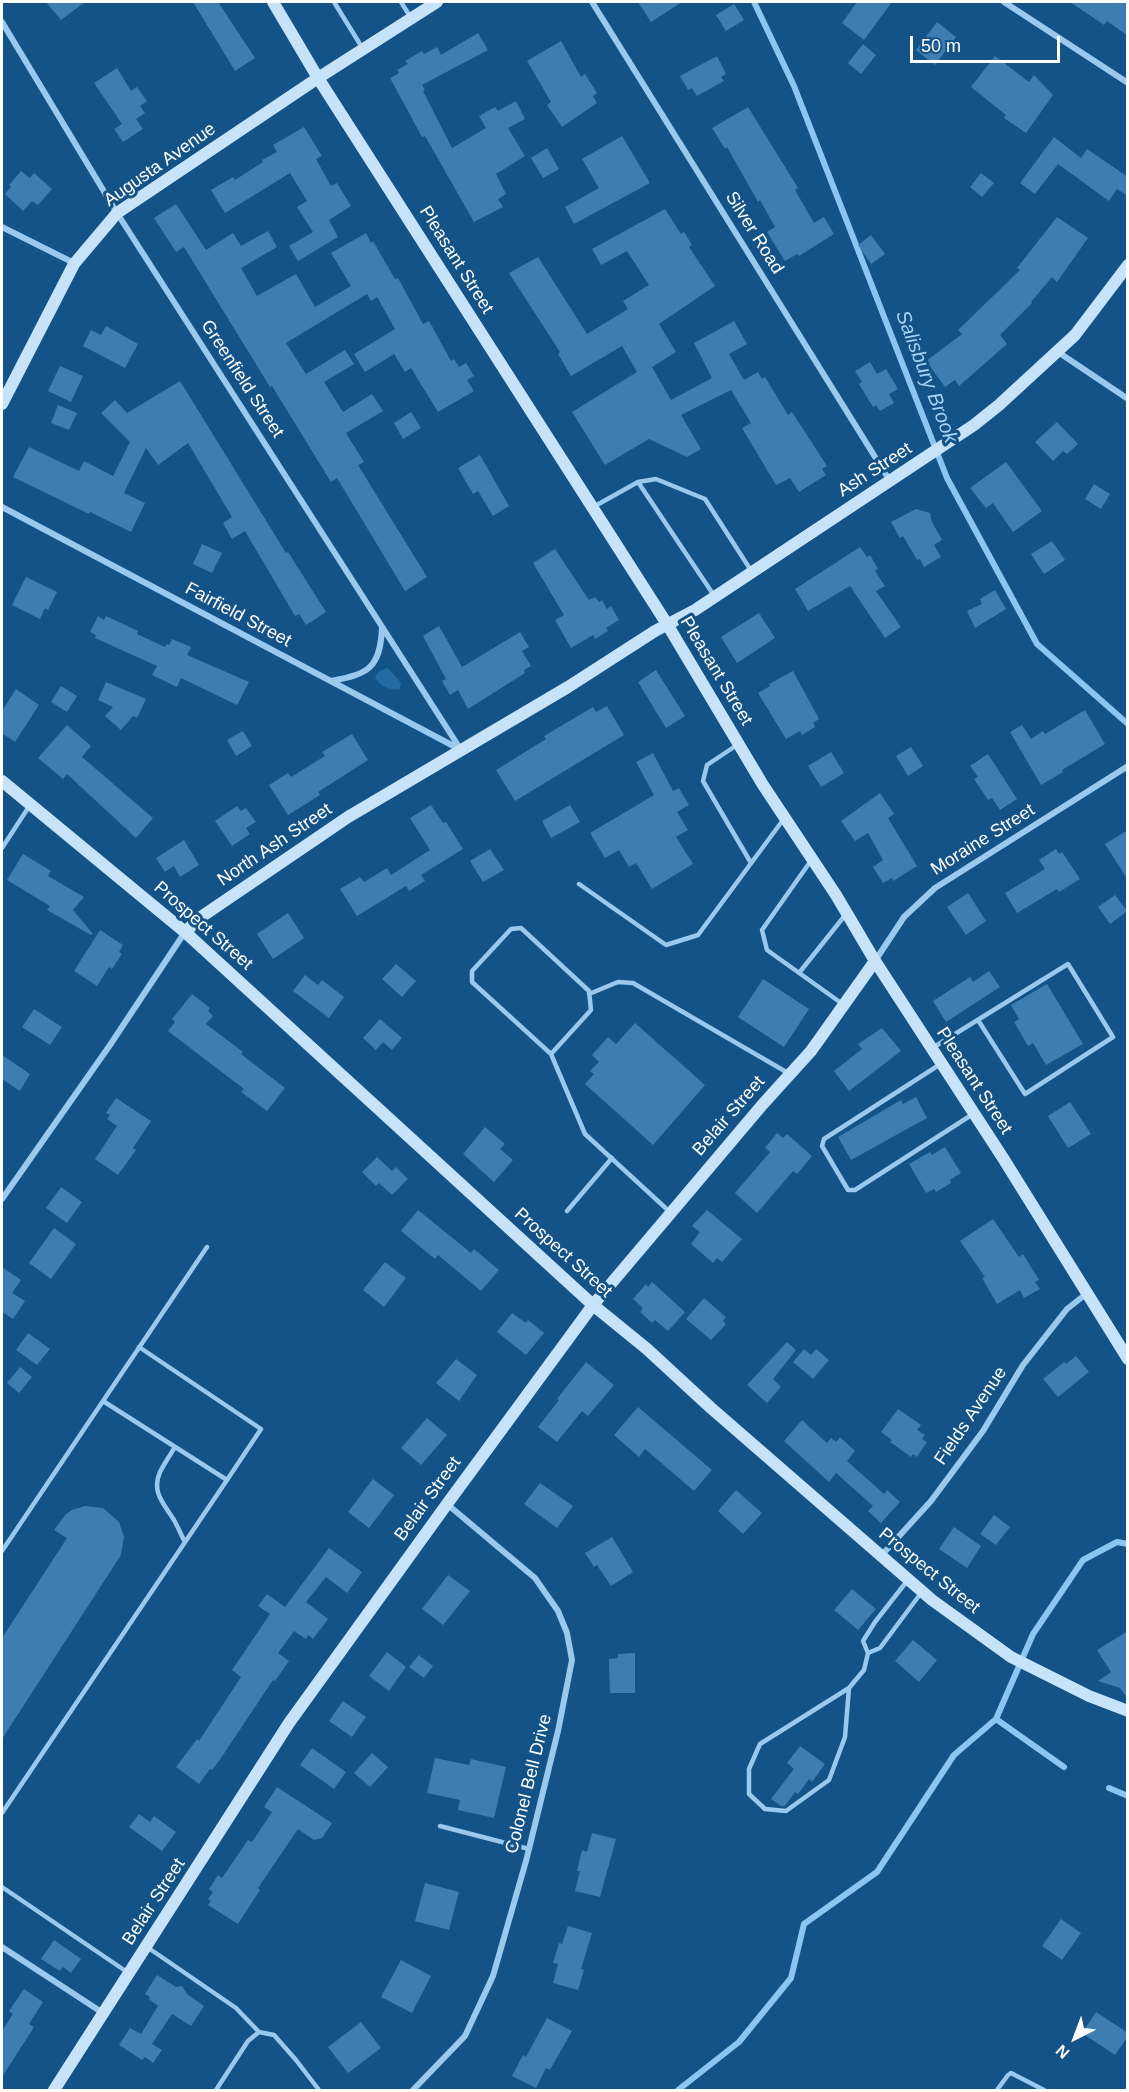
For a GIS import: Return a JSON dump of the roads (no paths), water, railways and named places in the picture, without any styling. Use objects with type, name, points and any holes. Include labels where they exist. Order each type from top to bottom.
[{"type":"street","name":"Pleasant Street","points":[[273,2],[318,78],[667,624],[785,818],[940,1064],[1003,1158],[1128,1359]]},
{"type":"street","name":"Augusta Avenue","points":[[2,404],[74,264],[117,213],[318,78],[437,2]]},
{"type":"street","name":"Silver Road","points":[[592,2],[891,481]]},
{"type":"street","points":[[1004,2],[1128,83]]},
{"type":"street","name":"Greenfield Street","points":[[2,22],[117,213],[461,750]]},
{"type":"street","points":[[2,227],[74,264]]},
{"type":"street","name":"Ash Street","points":[[667,624],[695,610],[891,481],[999,405],[1058,352],[1091,316],[1128,265]]},
{"type":"street","points":[[1058,352],[1128,399]]},
{"type":"street","name":"Fairfield Street","points":[[2,507],[461,750]]},
{"type":"street","name":"North Ash Street","points":[[2,1199],[110,1045],[185,932],[201,917],[348,817],[568,687],[667,624]]},
{"type":"street","points":[[331,681],[363,673],[373,664],[381,650],[382,627]]},
{"type":"street","name":"Moraine Street","points":[[875,961],[904,917],[935,888],[1128,766]]},
{"type":"street","name":"Prospect Street","points":[[2,781],[185,932],[593,1305],[647,1348],[711,1408],[923,1591],[1011,1657],[1089,1696],[1128,1711]]},
{"type":"street","name":"Belair Street","points":[[54,2091],[289,1723],[447,1504],[593,1305],[811,1051],[875,961]]},
{"type":"street","name":"Fields Avenue","points":[[881,1556],[944,1484],[983,1431],[1023,1365],[1067,1309],[1086,1294]]},
{"type":"street","name":"Colonel Bell Drive","points":[[413,2091],[465,2036],[494,1976],[529,1849],[558,1731],[572,1660],[567,1633],[558,1611],[535,1578],[447,1504]]},
{"type":"street","points":[[2,1947],[104,2014]]},
{"type":"lane","points":[[334,2],[363,49]]},
{"type":"lane","points":[[401,2],[411,18]]},
{"type":"lane","points":[[592,508],[638,482],[656,479],[705,499],[752,572]]},
{"type":"lane","points":[[638,482],[715,597]]},
{"type":"lane","points":[[739,744],[707,765],[703,781],[751,863]]},
{"type":"lane","points":[[2,848],[30,805]]},
{"type":"lane","points":[[579,884],[666,945],[698,935],[785,818]]},
{"type":"lane","points":[[812,860],[762,930],[767,950],[844,1005]]},
{"type":"lane","points":[[799,973],[846,914]]},
{"type":"lane","points":[[551,1054],[591,1010],[590,994],[521,928],[511,929],[472,971],[472,982],[551,1054],[585,1134],[671,1213]]},
{"type":"lane","points":[[931,1049],[1068,964],[1113,1037],[1024,1094],[978,1020]]},
{"type":"lane","points":[[590,994],[618,982],[633,983],[790,1074]]},
{"type":"lane","points":[[940,1064],[824,1139],[822,1146],[848,1190],[855,1190],[973,1114]]},
{"type":"lane","points":[[567,1211],[612,1158]]},
{"type":"lane","points":[[2,1551],[207,1247]]},
{"type":"lane","points":[[2,1814],[261,1429],[139,1347]]},
{"type":"lane","points":[[103,1401],[227,1480]]},
{"type":"lane","points":[[176,1448],[160,1472],[156,1483],[164,1507],[174,1520],[184,1542]]},
{"type":"lane","points":[[849,1688],[845,1737],[829,1780],[786,1811],[765,1809],[749,1794],[748,1769],[760,1744],[849,1688],[864,1670],[868,1653],[863,1641],[909,1579]]},
{"type":"lane","points":[[868,1653],[880,1648],[923,1591]]},
{"type":"lane","points":[[440,1826],[529,1849]]},
{"type":"lane","points":[[2,1887],[129,1974]]},
{"type":"lane","points":[[147,1947],[236,2008],[259,2032],[274,2035],[319,2091]]},
{"type":"lane","points":[[216,2091],[248,2041],[259,2032]]},
{"type":"lane","points":[[997,2091],[1011,2073],[1044,2091]]},
{"type":"waterway","name":"Salisbury Brook","points":[[754,2],[794,86],[947,478],[1037,644],[1128,724]]},
{"type":"waterway","name":"Salisbury Brook","points":[[1064,1767],[996,1719],[1033,1634],[1083,1560],[1117,1542],[1128,1544]]},
{"type":"waterway","points":[[678,2090],[739,2042],[791,1978],[804,1924],[877,1872],[954,1755],[996,1719]]},
{"type":"waterway","name":"Salisbury Brook","points":[[1109,1788],[1128,1796]]}]
